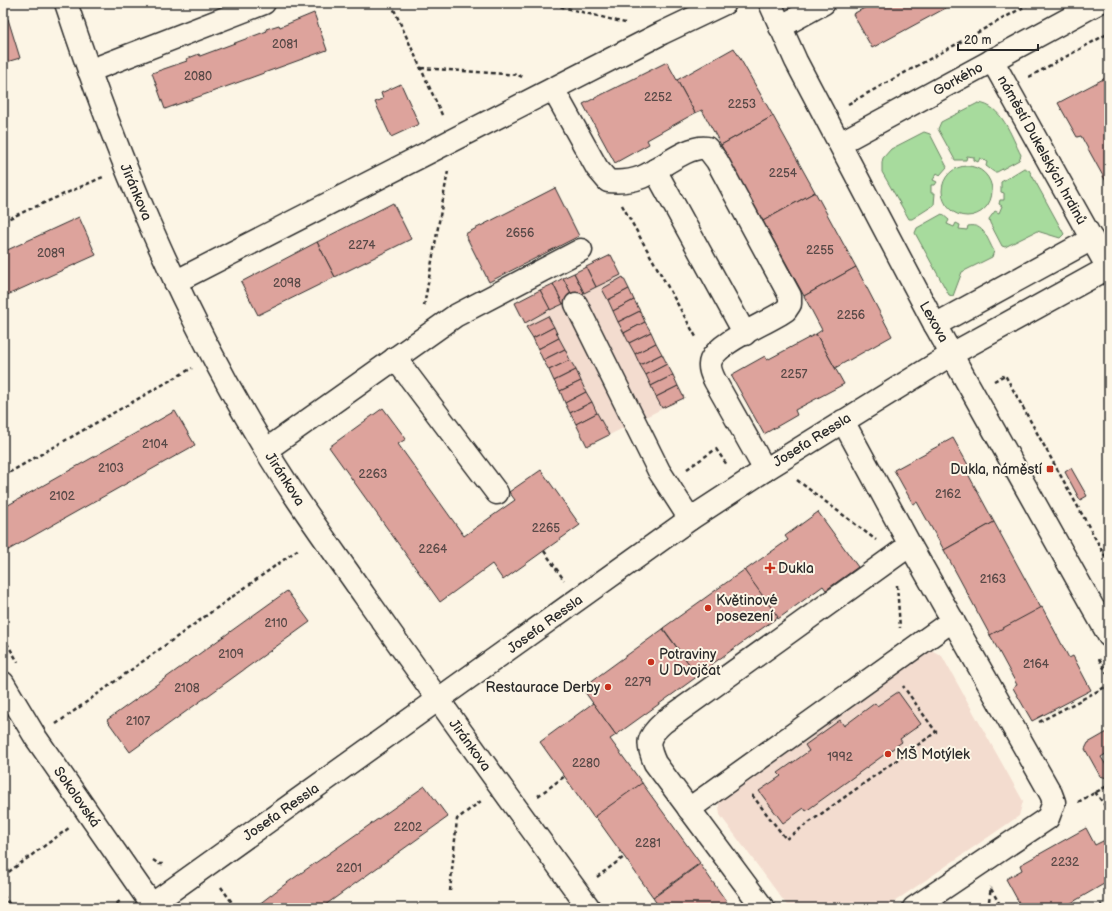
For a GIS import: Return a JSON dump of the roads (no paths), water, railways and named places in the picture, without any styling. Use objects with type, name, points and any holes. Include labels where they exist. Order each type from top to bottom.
[{"type":"street","name":"Jiránkova","points":[[66,3],[89,71],[125,168],[175,282],[213,356],[266,450],[291,490],[438,701],[583,900]]},
{"type":"street","points":[[89,71],[264,3]]},
{"type":"street","points":[[175,282],[662,33],[725,3]]},
{"type":"street","name":"Lexova","points":[[770,3],[780,27],[935,325],[1109,636]]},
{"type":"street","points":[[780,27],[824,3]]},
{"type":"street","name":"Gorkého","points":[[840,143],[1098,3]]},
{"type":"street","points":[[1102,3],[1109,15]]},
{"type":"street","name":"náměstí Dukelských hrdinů","points":[[952,354],[1108,269],[992,60]]},
{"type":"street","points":[[551,90],[597,168],[608,181],[633,180],[692,150],[701,147],[707,148],[717,161],[790,296],[790,304],[786,310],[722,346],[710,361],[711,370],[715,381],[765,470]]},
{"type":"street","points":[[655,170],[745,334]]},
{"type":"street","name":"náměstí Dukelských hrdinů","points":[[935,325],[1092,239]]},
{"type":"street","points":[[266,450],[455,316],[581,250]]},
{"type":"street","points":[[576,304],[667,482],[690,519]]},
{"type":"street","name":"Josefa Ressla","points":[[151,907],[690,519],[765,470],[952,354]]},
{"type":"street","points":[[396,358],[497,493]]},
{"type":"street","points":[[843,421],[903,550],[953,620],[1052,794],[1054,802],[1048,818],[984,859],[914,908]]},
{"type":"street","points":[[763,908],[656,762],[650,751],[649,740],[654,731],[903,550]]},
{"type":"street","points":[[689,809],[953,620]]},
{"type":"street","name":"Sokolovská","points":[[3,683],[36,738],[151,907]]},
{"type":"place","name":"Dukla, náměstí","points":[[1050,469]]},
{"type":"place","name":"Dukla","points":[[770,568]]},
{"type":"place","name":"Květinové posezení","points":[[708,608]]},
{"type":"place","name":"Potraviny U Dvojčat","points":[[651,662]]},
{"type":"place","name":"Restaurace Derby","points":[[608,687]]},
{"type":"place","name":"MŠ Motýlek","points":[[888,754]]}]
